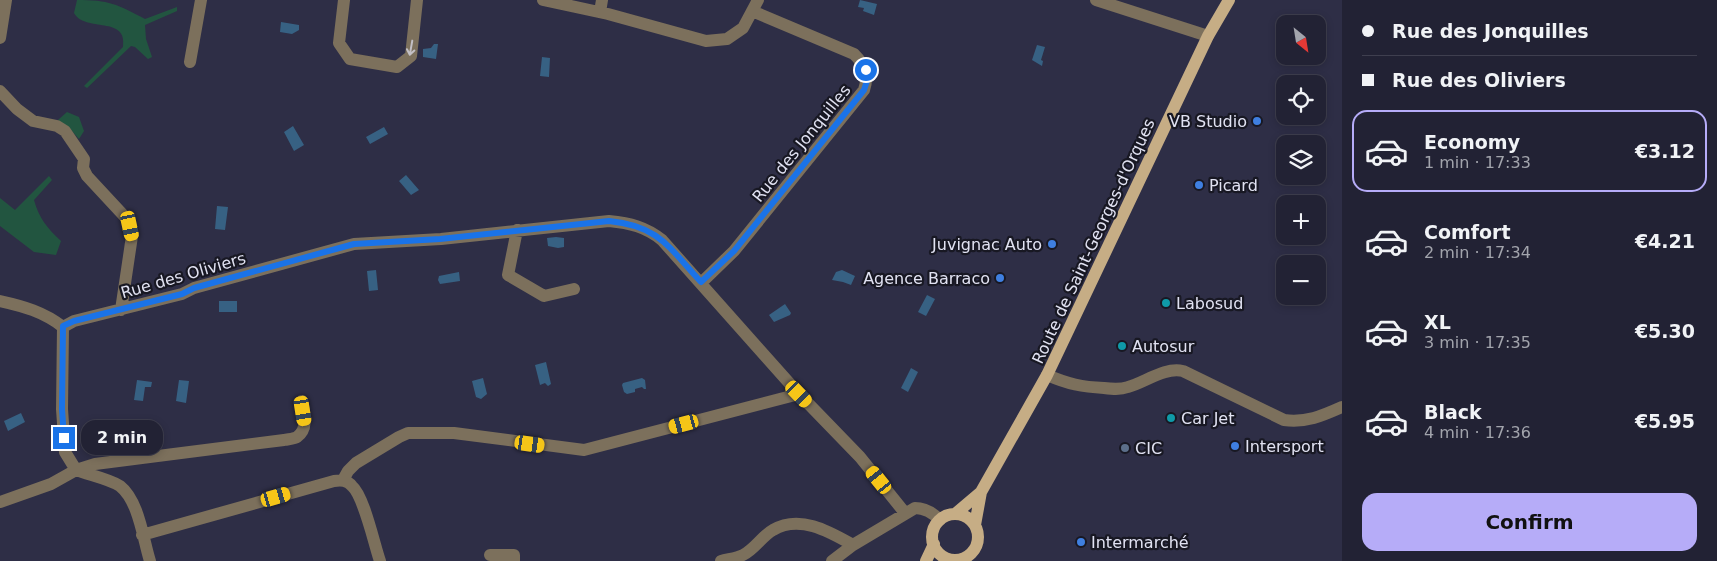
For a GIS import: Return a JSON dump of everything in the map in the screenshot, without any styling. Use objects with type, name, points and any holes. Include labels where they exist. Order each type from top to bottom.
[{"type":"main road","name":"Route de Saint-Georges-d'Orques","points":[[975,526],[981,492],[1047,375],[1208,36],[1229,0]]},
{"type":"main road","name":"Route de Saint-Georges-d'Orques","points":[[955,514],[981,492]]},
{"type":"main road","points":[[955,514],[967,517],[975,526],[978,540],[975,548],[968,556],[960,560],[943,556],[937,551],[934,544],[933,533],[940,520],[955,514]]},
{"type":"main road","points":[[926,561],[934,544]]},
{"type":"street","points":[[0,38],[6,0]]},
{"type":"street","points":[[190,62],[200,0]]},
{"type":"street","points":[[344,0],[339,43],[350,59],[398,67],[411,56],[417,0]]},
{"type":"street","points":[[543,0],[601,6],[706,41],[727,39],[743,28],[755,6]]},
{"type":"street","points":[[1096,0],[1208,36]]},
{"type":"street","name":"Rue des Jonquilles","points":[[701,282],[734,251],[769,209],[864,90],[867,81],[866,70],[854,54],[755,6]]},
{"type":"street","points":[[0,91],[17,109],[33,121],[57,126],[65,131],[84,159],[83,168],[87,176],[126,218],[132,236],[121,310]]},
{"type":"street","name":"Rue des Oliviers","points":[[63,326],[74,321],[182,294],[194,288],[354,244],[440,239],[609,221],[625,222],[652,232],[662,240],[799,394],[860,457],[905,513]]},
{"type":"street","points":[[518,230],[508,275],[544,296],[574,289]]},
{"type":"street","points":[[0,301],[26,307],[52,318],[63,326],[62,409],[65,452],[76,470],[119,486],[130,497],[136,510],[150,561]]},
{"type":"street","points":[[1047,375],[1079,387],[1118,389],[1126,388],[1160,374],[1176,370],[1183,371],[1284,420],[1312,420],[1342,407]]},
{"type":"street","points":[[343,480],[356,463],[408,433],[454,433],[584,450],[799,394]]},
{"type":"street","points":[[0,502],[50,484],[76,470],[96,464],[297,437],[305,421],[302,401]]},
{"type":"street","points":[[142,535],[343,480],[351,484],[360,497],[380,561]]},
{"type":"street","points":[[832,561],[853,545],[915,508],[922,508],[933,513],[940,520]]},
{"type":"street","points":[[721,561],[743,555],[773,530],[789,525],[804,524],[826,530],[853,545]]},
{"type":"street","points":[[490,555],[514,555],[514,561]]},
{"type":"green space","points":[[77,0],[112,4],[145,19],[177,7],[177,11],[145,25],[146,39],[152,57],[148,59],[135,47],[131,46],[87,88],[84,86],[123,47],[123,37],[113,27],[79,19],[74,13]]},
{"type":"green space","points":[[67,112],[79,117],[84,131],[79,139],[58,120]]},
{"type":"green space","points":[[49,176],[52,180],[34,200],[44,222],[61,241],[56,255],[34,252],[0,226],[0,198],[15,210]]},
{"type":"water","points":[[860,0],[877,4],[874,15],[863,11],[864,8],[858,7]]},
{"type":"water","points":[[281,22],[299,25],[299,30],[292,34],[280,32]]},
{"type":"water","points":[[434,44],[438,44],[436,59],[423,57],[423,49],[431,48]]},
{"type":"water","points":[[1037,45],[1045,47],[1041,60],[1043,61],[1042,66],[1032,60]]},
{"type":"water","points":[[542,57],[550,58],[549,77],[540,76]]},
{"type":"water","points":[[293,126],[304,145],[294,151],[284,132]]},
{"type":"water","points":[[384,127],[388,134],[370,144],[366,137]]},
{"type":"water","points":[[406,175],[419,190],[411,195],[399,181]]},
{"type":"water","points":[[217,206],[228,207],[225,230],[215,229]]},
{"type":"water","points":[[547,238],[564,238],[564,247],[548,246]]},
{"type":"water","points":[[376,270],[378,290],[369,291],[367,271]]},
{"type":"water","points":[[842,270],[855,276],[851,285],[832,280],[836,272]]},
{"type":"water","points":[[459,272],[460,281],[440,284],[438,280],[439,276]]},
{"type":"water","points":[[927,295],[935,299],[926,316],[918,312]]},
{"type":"water","points":[[219,301],[237,301],[237,312],[219,312]]},
{"type":"water","points":[[785,304],[791,313],[790,315],[774,322],[769,315]]},
{"type":"water","points":[[546,362],[551,384],[548,386],[545,383],[540,385],[535,365]]},
{"type":"water","points":[[911,368],[918,372],[908,392],[901,388]]},
{"type":"water","points":[[483,378],[487,394],[481,399],[476,397],[472,381]]},
{"type":"water","points":[[642,378],[645,380],[646,389],[642,387],[635,389],[635,392],[627,394],[624,392],[623,383]]},
{"type":"water","points":[[137,380],[152,382],[151,387],[145,387],[143,401],[134,400]]},
{"type":"water","points":[[179,380],[189,381],[186,403],[176,401]]},
{"type":"water","points":[[21,413],[25,422],[8,431],[4,421]]},
{"type":"place","name":"VB Studio","points":[[1257,121]]},
{"type":"place","name":"Picard","points":[[1199,185]]},
{"type":"place","name":"Juvignac Auto","points":[[1052,244]]},
{"type":"place","name":"Agence Barraco","points":[[1000,278]]},
{"type":"place","name":"Labosud","points":[[1166,303]]},
{"type":"place","name":"Autosur","points":[[1122,346]]},
{"type":"place","name":"Car Jet","points":[[1171,418]]},
{"type":"place","name":"Intersport","points":[[1235,446]]},
{"type":"place","name":"CIC","points":[[1125,448]]},
{"type":"place","name":"Intermarché","points":[[1081,542]]},
{"type":"route","points":[[64,438],[62,409],[63,326],[74,321],[182,294],[194,288],[354,244],[440,239],[609,221],[625,222],[652,232],[662,240],[701,282],[734,251],[864,90],[867,81],[866,70]]}]
